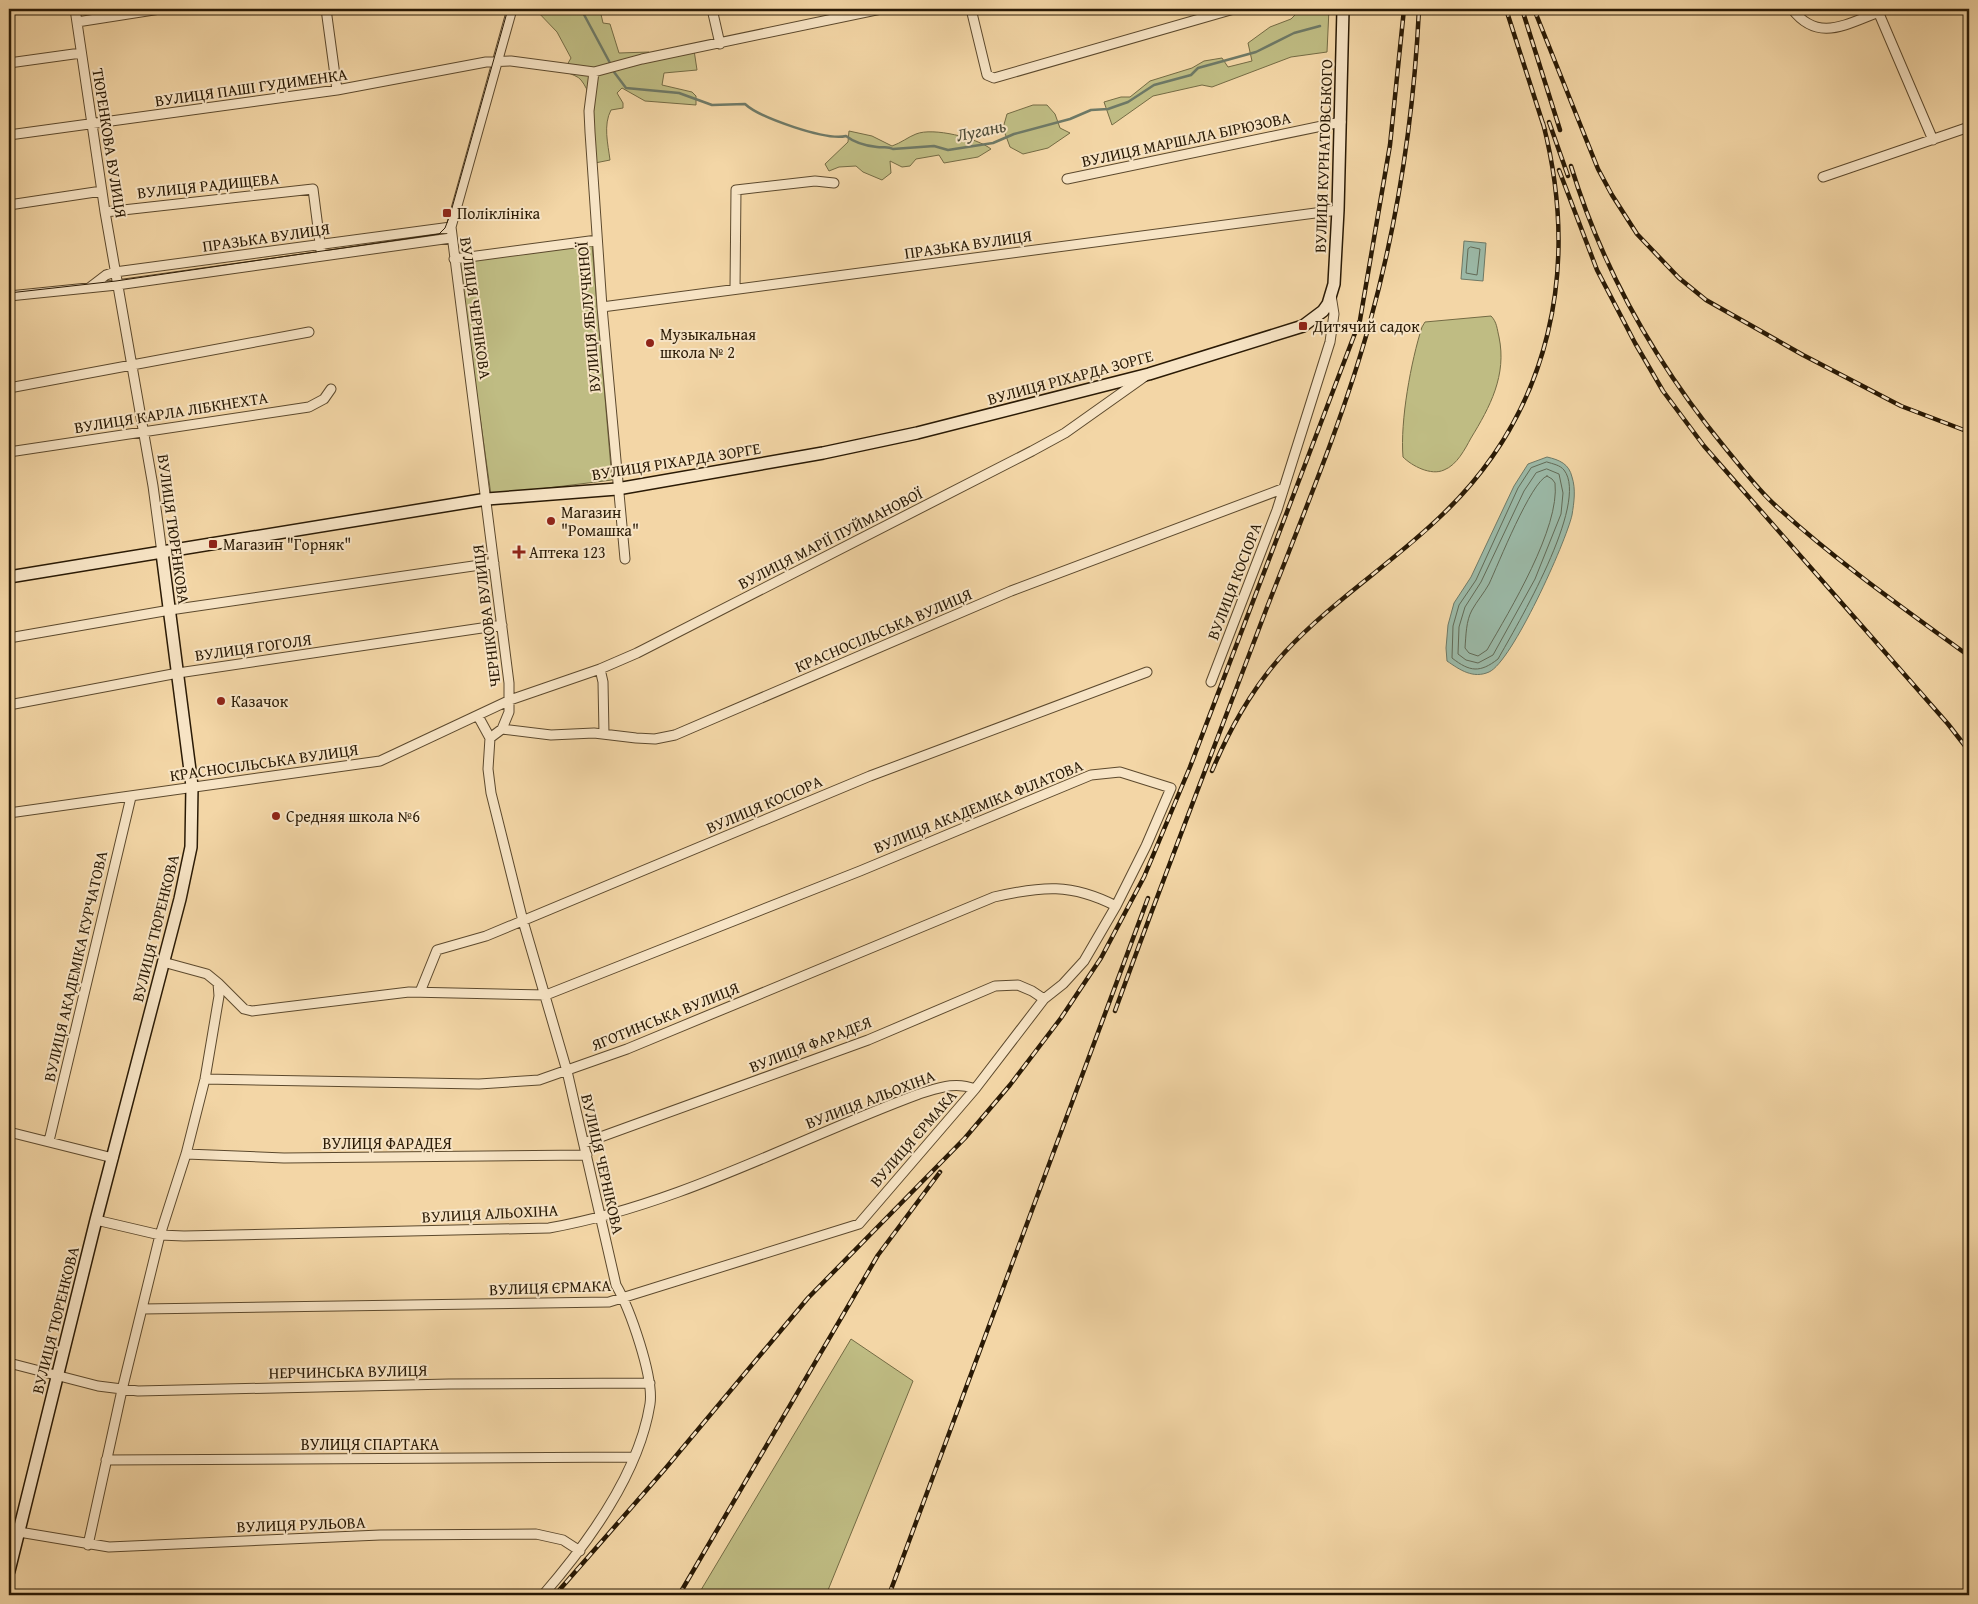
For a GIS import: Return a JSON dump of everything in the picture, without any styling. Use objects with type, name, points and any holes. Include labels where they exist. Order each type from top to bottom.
[{"type":"street","name":"ТЮРЕНКОВА ВУЛИЦЯ","points":[[75,9],[116,279]]},
{"type":"street","points":[[77,22],[160,9]]},
{"type":"street","points":[[326,9],[337,90]]},
{"type":"street","name":"ВУЛИЦЯ ЧЕРНІКОВА","points":[[486,499],[451,227],[512,9]]},
{"type":"street","points":[[712,9],[720,44]]},
{"type":"street","points":[[594,72],[642,59],[881,9]]},
{"type":"street","points":[[971,9],[987,75],[994,78],[1234,9]]},
{"type":"street","name":"ВУЛИЦЯ КУРНАТОВСЬКОГО","points":[[1330,299],[1336,270],[1341,122],[1342,9]]},
{"type":"street","points":[[1792,9],[1801,20],[1820,29],[1836,28],[1878,10],[1933,140]]},
{"type":"street","points":[[9,63],[82,53]]},
{"type":"street","name":"ВУЛИЦЯ ПАШІ ГУДИМЕНКА","points":[[9,135],[337,90],[496,62],[511,61],[594,72]]},
{"type":"street","name":"ВУЛИЦЯ ЯБЛУЧКІНОЇ","points":[[594,72],[589,111],[597,240],[617,489],[625,559]]},
{"type":"street","name":"ВУЛИЦЯ МАРШАЛА БІРЮЗОВА","points":[[1067,179],[1341,122]]},
{"type":"street","points":[[1823,177],[1969,127]]},
{"type":"street","points":[[735,289],[736,190],[807,182],[834,183]]},
{"type":"street","name":"ВУЛИЦЯ РАДИЩЕВА","points":[[105,212],[313,189],[321,245]]},
{"type":"street","points":[[9,206],[102,191]]},
{"type":"street","name":"ПРАЗЬКА ВУЛИЦЯ","points":[[602,307],[1338,210]]},
{"type":"street","name":"ПРАЗЬКА ВУЛИЦЯ","points":[[116,279],[321,245],[451,227]]},
{"type":"street","name":"ПРАЗЬКА ВУЛИЦЯ","points":[[9,296],[89,288],[106,275],[116,279],[322,256],[451,238]]},
{"type":"street","points":[[454,259],[597,240]]},
{"type":"street","points":[[321,245],[322,256]]},
{"type":"street","name":"ВУЛИЦЯ ТЮРЕНКОВА","points":[[9,1571],[53,1374],[96,1220],[188,866],[193,827],[192,786],[162,553],[116,279]]},
{"type":"street","name":"ВУЛИЦЯ РІХАРДА ЗОРГЕ","points":[[9,577],[486,499],[617,489],[824,453],[908,435],[1149,374],[1303,326],[1316,318],[1330,299]]},
{"type":"street","name":"ВУЛИЦЯ КОСІОРА","points":[[1211,682],[1277,510],[1282,489],[1330,342],[1334,314],[1330,299]]},
{"type":"street","points":[[9,388],[131,367],[309,332]]},
{"type":"street","name":"ВУЛИЦЯ МАРІЇ ПУЙМАНОВОЇ","points":[[510,700],[600,670],[1032,451],[1065,433],[1149,374]]},
{"type":"street","name":"ВУЛИЦЯ КАРЛА ЛІБКНЕХТА","points":[[9,452],[309,407],[324,399],[332,390]]},
{"type":"street","name":"КРАСНОСІЛЬСЬКА ВУЛИЦЯ","points":[[502,729],[551,735],[604,734],[655,738],[675,735],[1011,591],[1282,489]]},
{"type":"street","name":"ЧЕРНІКОВА ВУЛИЦЯ","points":[[486,499],[510,700],[507,722],[502,729]]},
{"type":"street","points":[[9,638],[170,610],[494,563]]},
{"type":"street","name":"ВУЛИЦЯ ГОГОЛЯ","points":[[9,705],[178,673],[502,625]]},
{"type":"street","points":[[600,670],[603,682],[604,734]]},
{"type":"street","name":"ВУЛИЦЯ КОСІОРА","points":[[420,992],[437,950],[468,943],[870,776],[1147,672]]},
{"type":"street","name":"КРАСНОСІЛЬСЬКА ВУЛИЦЯ","points":[[9,812],[360,765],[380,760],[510,700]]},
{"type":"street","points":[[478,716],[490,738],[502,729]]},
{"type":"street","name":"ВУЛИЦЯ ЧЕРНІКОВА","points":[[490,738],[488,769],[490,793],[523,921],[546,995],[566,1071],[616,1285],[624,1298],[650,1383],[650,1403],[634,1457],[606,1510],[580,1551],[543,1595]]},
{"type":"street","name":"ВУЛИЦЯ АКАДЕМІКА ФІЛАТОВА","points":[[546,995],[860,871],[1092,775],[1120,772],[1171,788],[1146,846],[1116,906],[1084,961],[1063,984],[1044,1000],[975,1089]]},
{"type":"street","name":"ВУЛИЦЯ АКАДЕМІКА КУРЧАТОВА","points":[[49,1141],[130,797]]},
{"type":"street","name":"ЯГОТИНСЬКА ВУЛИЦЯ","points":[[205,1079],[479,1084],[539,1080],[636,1045],[994,897],[1030,889],[1052,887],[1103,900],[1116,906]]},
{"type":"street","points":[[163,962],[207,974],[244,1009],[265,1011],[420,992],[546,995]]},
{"type":"street","points":[[88,1545],[122,1390],[160,1235],[186,1154],[205,1079],[219,996],[218,983]]},
{"type":"street","name":"ВУЛИЦЯ ФАРАДЕЯ","points":[[584,1143],[868,1040],[995,986],[1018,985],[1032,991],[1044,1000]]},
{"type":"street","name":"ВУЛИЦЯ АЛЬОХІНА","points":[[96,1220],[160,1235],[184,1236],[534,1229],[564,1226],[599,1217],[706,1182],[919,1094],[951,1085],[964,1084],[975,1089]]},
{"type":"street","name":"ВУЛИЦЯ ЄРМАКА","points":[[143,1309],[595,1302],[624,1298],[859,1224],[975,1089]]},
{"type":"street","points":[[9,1132],[112,1158]]},
{"type":"street","name":"ВУЛИЦЯ ФАРАДЕЯ","points":[[186,1154],[284,1158],[587,1155]]},
{"type":"street","name":"НЕРЧИНСЬКА ВУЛИЦЯ","points":[[9,1363],[122,1390],[138,1391],[449,1384],[650,1383]]},
{"type":"street","name":"ВУЛИЦЯ СПАРТАКА","points":[[106,1460],[634,1457]]},
{"type":"street","name":"ВУЛИЦЯ РУЛЬОВА","points":[[19,1532],[88,1545],[129,1546],[380,1535],[536,1534],[563,1540],[580,1551]]},
{"type":"street","points":[[466,1595],[500,1595]]},
{"type":"shaded area","points":[[535,9],[603,9],[600,10],[603,23],[610,24],[619,53],[649,52],[654,57],[694,50],[697,70],[664,73],[662,85],[692,92],[696,96],[696,105],[645,101],[622,88],[617,93],[623,103],[623,108],[611,110],[607,122],[610,160],[595,163],[590,98],[580,79],[567,72],[567,65],[571,58],[557,32]]},
{"type":"shaded area","points":[[1301,9],[1329,9],[1327,52],[1291,57],[1212,87],[1202,85],[1153,96],[1112,125],[1104,102],[1121,97],[1130,97],[1150,81],[1192,68],[1204,61],[1222,58],[1228,67],[1252,61],[1248,43],[1270,27],[1291,19]]},
{"type":"shaded area","points":[[1033,105],[1047,105],[1055,114],[1060,128],[1070,133],[1048,148],[1023,154],[1010,147],[1003,128],[1007,114]]},
{"type":"shaded area","points":[[849,131],[872,136],[892,146],[924,132],[944,133],[976,141],[991,149],[978,157],[944,163],[939,155],[916,159],[910,166],[902,167],[890,161],[891,173],[882,180],[863,172],[856,166],[839,167],[829,171],[825,164],[848,142]]},
{"type":"shaded area","points":[[592,245],[612,480],[491,495],[458,262]]},
{"type":"shaded area","points":[[1491,316],[1496,323],[1499,337],[1501,364],[1495,390],[1485,414],[1457,461],[1449,468],[1433,472],[1416,467],[1403,457],[1403,426],[1407,391],[1422,327],[1425,322]]},
{"type":"shaded area","points":[[851,1339],[913,1381],[826,1595],[698,1595]]},
{"type":"water","points":[[1464,241],[1486,243],[1483,281],[1461,279]]},
{"type":"water","points":[[1547,457],[1563,463],[1571,473],[1574,486],[1574,501],[1568,529],[1537,600],[1511,647],[1499,663],[1489,672],[1478,675],[1472,674],[1457,668],[1447,661],[1448,625],[1454,603],[1471,577],[1514,486],[1528,464]]},
{"type":"waterway","name":"Лугань","points":[[581,9],[610,63]]},
{"type":"waterway","name":"Лугань","points":[[614,72],[626,88],[679,93],[712,105],[745,104],[764,116],[779,122],[824,135],[846,136],[853,141],[865,145],[893,149],[934,146],[948,150],[993,143],[1014,134],[1070,119],[1091,110],[1108,109],[1128,102],[1154,85],[1191,75],[1198,68],[1256,52],[1294,33],[1320,26]]},
{"type":"tram line","points":[[9,293],[116,281],[439,234],[445,228],[450,215],[508,9]]},
{"type":"railway","points":[[555,1595],[665,1469],[808,1298],[965,1138],[1010,1085],[1061,1018],[1101,958],[1144,877],[1190,767],[1360,320],[1390,145],[1404,9]]},
{"type":"railway","points":[[1115,1011],[1322,467],[1359,359],[1389,245],[1403,167],[1413,88],[1419,9]]},
{"type":"railway","points":[[1506,9],[1545,130]]},
{"type":"railway","points":[[1522,9],[1560,130]]},
{"type":"railway","points":[[1534,9],[1598,169],[1612,195],[1637,234],[1679,278],[1706,300],[1803,355],[1901,406],[1969,432]]},
{"type":"railway","points":[[1549,122],[1568,176]]},
{"type":"railway","points":[[1212,771],[1226,739],[1243,709],[1273,665],[1322,616],[1404,549],[1443,514],[1480,473],[1510,429],[1532,382],[1548,333],[1556,282],[1558,230],[1554,177],[1543,123]]},
{"type":"railway","points":[[1571,166],[1599,243],[1634,315],[1677,384],[1726,449],[1762,493],[1822,546],[1870,584],[1969,656]]},
{"type":"railway","points":[[1559,170],[1597,270],[1635,343],[1663,391],[1704,446],[1948,724],[1969,751]]},
{"type":"railway","points":[[889,1595],[1148,898]]},
{"type":"railway","points":[[679,1595],[878,1255],[940,1172]]},
{"type":"place","name":"Поліклініка","points":[[447,213]]},
{"type":"place","name":"Дитячий садок","points":[[1303,326]]},
{"type":"place","name":"Музыкальная школа № 2","points":[[650,343]]},
{"type":"place","name":"Магазин \"Ромашка\"","points":[[551,521]]},
{"type":"place","name":"Магазин \"Горняк\"","points":[[213,544]]},
{"type":"place","name":"Аптека 123","points":[[519,552]]},
{"type":"place","name":"Казачок","points":[[221,701]]},
{"type":"place","name":"Средняя школа №6","points":[[276,816]]}]
